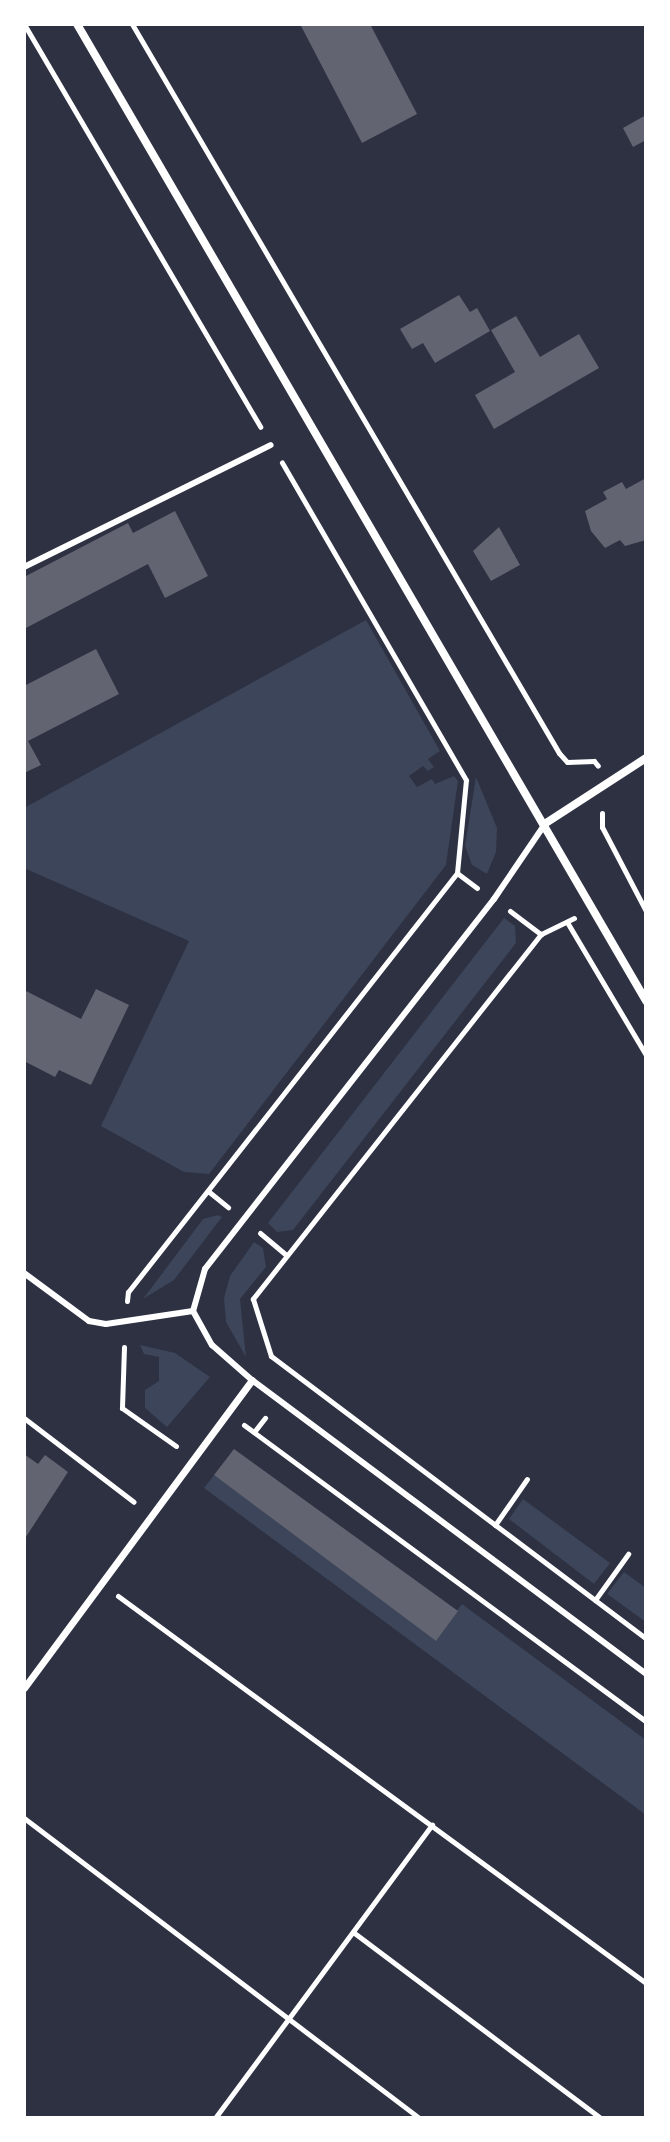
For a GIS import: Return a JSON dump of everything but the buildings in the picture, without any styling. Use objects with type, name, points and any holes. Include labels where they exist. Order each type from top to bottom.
[{"type":"street","points":[[77,24],[546,823],[646,1001]]},
{"type":"street","points":[[546,823],[608,778],[646,758]]},
{"type":"street","points":[[24,1688],[252,1380]]},
{"type":"lane","points":[[24,567],[271,445]]},
{"type":"lane","points":[[546,823],[494,899],[205,1269],[193,1311],[212,1345],[252,1380],[646,1674]]},
{"type":"lane","points":[[24,1273],[89,1321],[106,1324],[193,1311]]},
{"type":"path","points":[[132,24],[559,753],[567,762],[594,761],[608,778],[617,794],[603,811],[602,827],[646,911]]},
{"type":"path","points":[[127,1301],[128,1292],[457,873],[477,888]]},
{"type":"path","points":[[625,891],[632,887]]},
{"type":"path","points":[[510,911],[541,934]]},
{"type":"path","points":[[646,1055],[567,922],[541,934],[253,1299],[271,1356],[646,1639]]},
{"type":"path","points":[[208,1191],[228,1207]]},
{"type":"path","points":[[259,1233],[287,1256]]},
{"type":"path","points":[[124,1347],[122,1408],[193,1458]]},
{"type":"path","points":[[228,1413],[646,1721]]},
{"type":"path","points":[[24,1418],[150,1515]]},
{"type":"path","points":[[254,1432],[265,1418]]},
{"type":"path","points":[[495,1525],[527,1479]]},
{"type":"path","points":[[595,1600],[628,1554]]},
{"type":"path","points":[[101,1584],[646,1983]]},
{"type":"path","points":[[24,1818],[290,2016],[419,2118]]},
{"type":"path","points":[[215,2118],[432,1825]]},
{"type":"path","points":[[353,1932],[601,2118]]},
{"type":"shaded area","points":[[366,620],[440,751],[428,759],[434,767],[428,771],[423,766],[409,776],[417,787],[432,779],[435,784],[454,776],[458,781],[446,865],[209,1174],[184,1172],[101,1126],[189,941],[24,868],[24,808]]},
{"type":"shaded area","points":[[476,777],[497,828],[496,852],[487,874],[472,865],[465,846]]},
{"type":"shaded area","points":[[504,918],[515,926],[516,943],[293,1230],[277,1232],[268,1223]]},
{"type":"shaded area","points":[[218,1215],[222,1217],[174,1280],[143,1299],[203,1219]]},
{"type":"shaded area","points":[[254,1242],[263,1248],[266,1267],[240,1299],[246,1357],[226,1322],[224,1298],[230,1276]]},
{"type":"shaded area","points":[[140,1345],[175,1353],[210,1377],[167,1427],[145,1408],[145,1390],[159,1381],[159,1357],[144,1354]]},
{"type":"shaded area","points":[[214,1475],[435,1640],[462,1604],[646,1740],[646,1815],[204,1488]]},
{"type":"shaded area","points":[[523,1499],[610,1563],[594,1584],[509,1519]]},
{"type":"shaded area","points":[[624,1572],[646,1588],[646,1622],[607,1594]]}]
